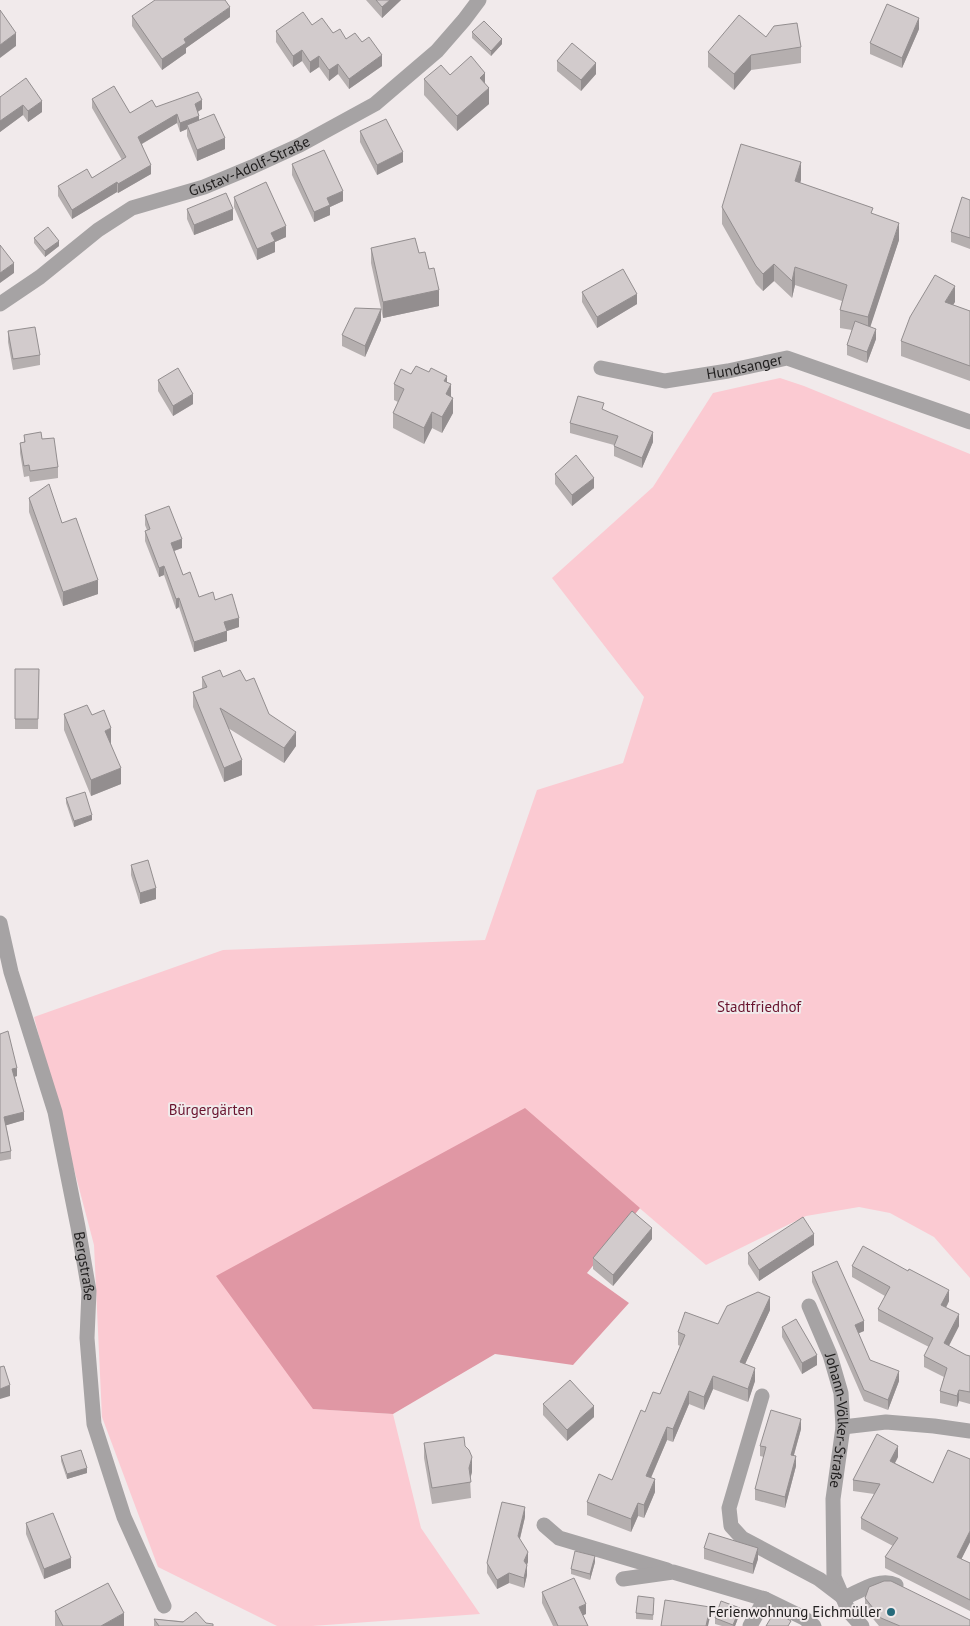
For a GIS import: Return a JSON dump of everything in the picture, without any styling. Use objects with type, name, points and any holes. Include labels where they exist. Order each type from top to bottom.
[{"type":"street","name":"Gustav-Adolf-Straße","points":[[0,304],[40,277],[98,230],[132,208],[204,187],[252,167],[300,145],[374,104],[437,51],[479,0]]},
{"type":"street","name":"Hundsanger","points":[[601,368],[665,380],[728,371],[787,358],[970,422]]},
{"type":"street","name":"Bergstraße","points":[[0,923],[11,972],[55,1112],[78,1227],[89,1291],[87,1338],[94,1424],[124,1517],[164,1606]]},
{"type":"street","name":"Johann-Völker-Straße","points":[[809,1306],[830,1355],[841,1393],[843,1427],[833,1499],[834,1577],[849,1612],[862,1626]]},
{"type":"street","name":"Johann-Völker-Straße","points":[[762,1396],[729,1508],[731,1526],[742,1538],[819,1579],[844,1598]]},
{"type":"street","points":[[843,1427],[886,1422],[970,1431]]},
{"type":"street","points":[[544,1525],[559,1538],[765,1599],[804,1618],[814,1626]]},
{"type":"street","points":[[623,1579],[673,1572]]},
{"type":"street","points":[[844,1598],[876,1584],[893,1583],[910,1592]]},
{"type":"street","points":[[750,1626],[765,1599]]},
{"type":"green space","points":[[780,378],[970,454],[970,1278],[934,1237],[890,1213],[859,1207],[806,1216],[706,1265],[574,1152],[313,1409],[393,1414],[421,1528],[480,1614],[312,1626],[277,1626],[158,1567],[102,1417],[94,1245],[34,1017],[223,950],[485,940],[537,790],[623,763],[644,697],[552,578],[653,487],[713,393]]},
{"type":"shaded area","points":[[525,1108],[640,1208],[587,1273],[629,1303],[573,1365],[495,1354],[393,1414],[313,1409],[216,1276]]},
{"type":"building","points":[[155,0],[225,0],[230,7],[184,39],[186,43],[162,59],[132,16]]},
{"type":"building","points":[[376,0],[390,0],[382,7]]},
{"type":"building","points":[[887,4],[919,18],[902,58],[870,43]]},
{"type":"building","points":[[0,10],[16,33],[0,45]]},
{"type":"building","points":[[303,12],[312,25],[322,18],[333,33],[340,29],[346,39],[355,33],[362,42],[369,37],[382,55],[349,79],[338,64],[329,70],[319,56],[310,62],[302,50],[293,56],[276,31]]},
{"type":"building","points":[[739,15],[766,37],[774,26],[797,23],[801,47],[751,55],[734,74],[708,52]]},
{"type":"building","points":[[484,21],[502,39],[491,51],[472,32]]},
{"type":"building","points":[[572,43],[596,63],[581,80],[557,61]]},
{"type":"building","points":[[471,56],[485,73],[480,78],[489,88],[457,116],[424,79],[441,65],[450,75]]},
{"type":"building","points":[[26,78],[42,101],[28,111],[23,105],[0,121],[0,97]]},
{"type":"building","points":[[114,86],[130,113],[152,100],[156,107],[198,92],[202,100],[195,104],[199,116],[180,123],[177,114],[138,137],[151,165],[118,184],[117,182],[72,210],[58,186],[87,169],[92,178],[126,157],[92,99]]},
{"type":"building","points":[[214,114],[225,138],[197,150],[187,125]]},
{"type":"building","points":[[386,119],[403,152],[377,165],[360,131]]},
{"type":"building","points":[[741,144],[801,162],[795,181],[873,208],[871,213],[899,223],[868,317],[840,310],[847,285],[795,267],[792,281],[774,264],[763,274],[756,266],[722,207]]},
{"type":"building","points":[[324,150],[343,191],[327,198],[330,205],[314,212],[292,164]]},
{"type":"building","points":[[266,182],[286,226],[271,233],[275,241],[257,249],[234,197]]},
{"type":"building","points":[[226,193],[233,209],[194,225],[187,209]]},
{"type":"building","points":[[962,197],[970,200],[970,238],[951,232]]},
{"type":"building","points":[[48,227],[59,241],[45,251],[34,238]]},
{"type":"building","points":[[415,238],[419,253],[425,252],[429,269],[434,268],[439,290],[383,302],[371,248]]},
{"type":"building","points":[[0,245],[14,263],[0,273]]},
{"type":"building","points":[[623,269],[637,294],[597,317],[582,292]]},
{"type":"building","points":[[935,275],[955,286],[945,302],[970,311],[970,366],[901,341],[910,317]]},
{"type":"building","points":[[355,308],[381,309],[365,346],[342,335]]},
{"type":"building","points":[[855,321],[876,329],[867,352],[847,345]]},
{"type":"building","points":[[35,327],[40,355],[13,359],[8,331]]},
{"type":"building","points":[[416,366],[429,372],[431,368],[447,376],[444,381],[451,384],[446,394],[453,398],[442,417],[432,412],[424,428],[393,413],[404,389],[394,384],[401,369],[411,374]]},
{"type":"building","points":[[178,368],[193,394],[173,406],[158,380]]},
{"type":"building","points":[[578,396],[604,403],[602,409],[653,432],[642,458],[614,446],[618,436],[570,423]]},
{"type":"building","points":[[41,432],[42,439],[54,438],[58,467],[30,471],[29,465],[24,466],[20,443],[25,442],[24,435]]},
{"type":"building","points":[[576,455],[594,478],[572,495],[555,474]]},
{"type":"building","points":[[49,484],[62,523],[76,518],[98,580],[63,592],[29,498]]},
{"type":"building","points":[[169,506],[182,539],[171,543],[183,575],[190,572],[199,597],[213,592],[215,600],[232,594],[239,618],[224,622],[227,631],[194,642],[179,598],[176,599],[164,566],[159,568],[145,531],[150,529],[145,515]]},
{"type":"building","points":[[15,669],[39,669],[38,719],[15,719]]},
{"type":"building","points":[[220,670],[223,677],[240,670],[246,681],[254,678],[269,714],[296,732],[284,748],[220,708],[242,760],[224,768],[193,692],[207,687],[202,677]]},
{"type":"building","points":[[87,705],[92,715],[104,710],[111,728],[105,731],[121,768],[91,780],[64,714]]},
{"type":"building","points":[[85,792],[92,815],[74,821],[66,798]]},
{"type":"building","points":[[148,860],[156,888],[140,893],[131,865]]},
{"type":"building","points":[[8,1031],[17,1068],[12,1069],[24,1112],[4,1117],[11,1151],[0,1153],[0,1034]]},
{"type":"building","points":[[632,1211],[652,1228],[613,1275],[593,1258]]},
{"type":"building","points":[[803,1217],[814,1234],[759,1270],[748,1253]]},
{"type":"building","points":[[863,1246],[908,1271],[909,1269],[949,1290],[941,1305],[959,1314],[944,1343],[970,1356],[970,1392],[959,1390],[957,1396],[940,1391],[947,1368],[924,1356],[933,1338],[878,1309],[890,1287],[852,1266]]},
{"type":"building","points":[[837,1261],[864,1321],[855,1325],[870,1360],[899,1371],[888,1400],[864,1390],[812,1272]]},
{"type":"building","points":[[758,1292],[770,1297],[740,1362],[755,1368],[748,1389],[713,1376],[704,1397],[689,1391],[673,1429],[667,1427],[646,1476],[655,1479],[644,1505],[638,1503],[631,1519],[587,1502],[599,1474],[612,1480],[641,1410],[645,1412],[653,1392],[660,1394],[685,1335],[678,1332],[685,1312],[718,1324],[727,1306]]},
{"type":"building","points":[[796,1319],[817,1355],[802,1363],[782,1327]]},
{"type":"building","points":[[4,1366],[10,1385],[0,1389],[0,1367]]},
{"type":"building","points":[[570,1380],[594,1406],[567,1430],[543,1404]]},
{"type":"building","points":[[771,1410],[801,1419],[791,1455],[796,1456],[785,1497],[755,1489],[766,1447],[760,1446]]},
{"type":"building","points":[[877,1434],[898,1446],[890,1461],[933,1483],[948,1450],[970,1459],[970,1531],[957,1557],[970,1563],[970,1600],[885,1557],[898,1538],[861,1518],[880,1484],[853,1480]]},
{"type":"building","points":[[464,1437],[465,1446],[472,1457],[469,1468],[471,1482],[432,1488],[424,1443]]},
{"type":"building","points":[[81,1450],[87,1468],[67,1474],[61,1456]]},
{"type":"building","points":[[502,1502],[525,1507],[518,1536],[528,1552],[524,1561],[527,1565],[524,1578],[509,1573],[497,1580],[487,1563]]},
{"type":"building","points":[[53,1513],[71,1558],[44,1569],[26,1523]]},
{"type":"building","points":[[709,1533],[758,1548],[753,1564],[704,1548]]},
{"type":"building","points":[[575,1551],[595,1556],[590,1574],[571,1569]]},
{"type":"building","points":[[574,1578],[586,1604],[579,1607],[588,1626],[558,1626],[542,1592]]},
{"type":"building","points":[[884,1581],[891,1581],[970,1620],[970,1626],[900,1626],[881,1618],[865,1598],[869,1587]]},
{"type":"building","points":[[108,1583],[124,1613],[101,1626],[63,1626],[55,1611]]},
{"type":"building","points":[[638,1596],[654,1598],[653,1615],[636,1613]]},
{"type":"building","points":[[665,1600],[710,1607],[706,1626],[661,1626]]},
{"type":"building","points":[[721,1601],[740,1608],[733,1625],[715,1618]]},
{"type":"building","points":[[775,1611],[791,1621],[788,1626],[766,1626]]},
{"type":"building","points":[[196,1612],[206,1623],[213,1624],[213,1626],[159,1626],[154,1619],[183,1622]]},
{"type":"place","name":"Ferienwohnung Eichmüller","points":[[891,1612]]},
{"type":"park label","name":"Stadtfriedhof","points":[[759,1007]]},
{"type":"park label","name":"Bürgergärten","points":[[211,1110]]}]
